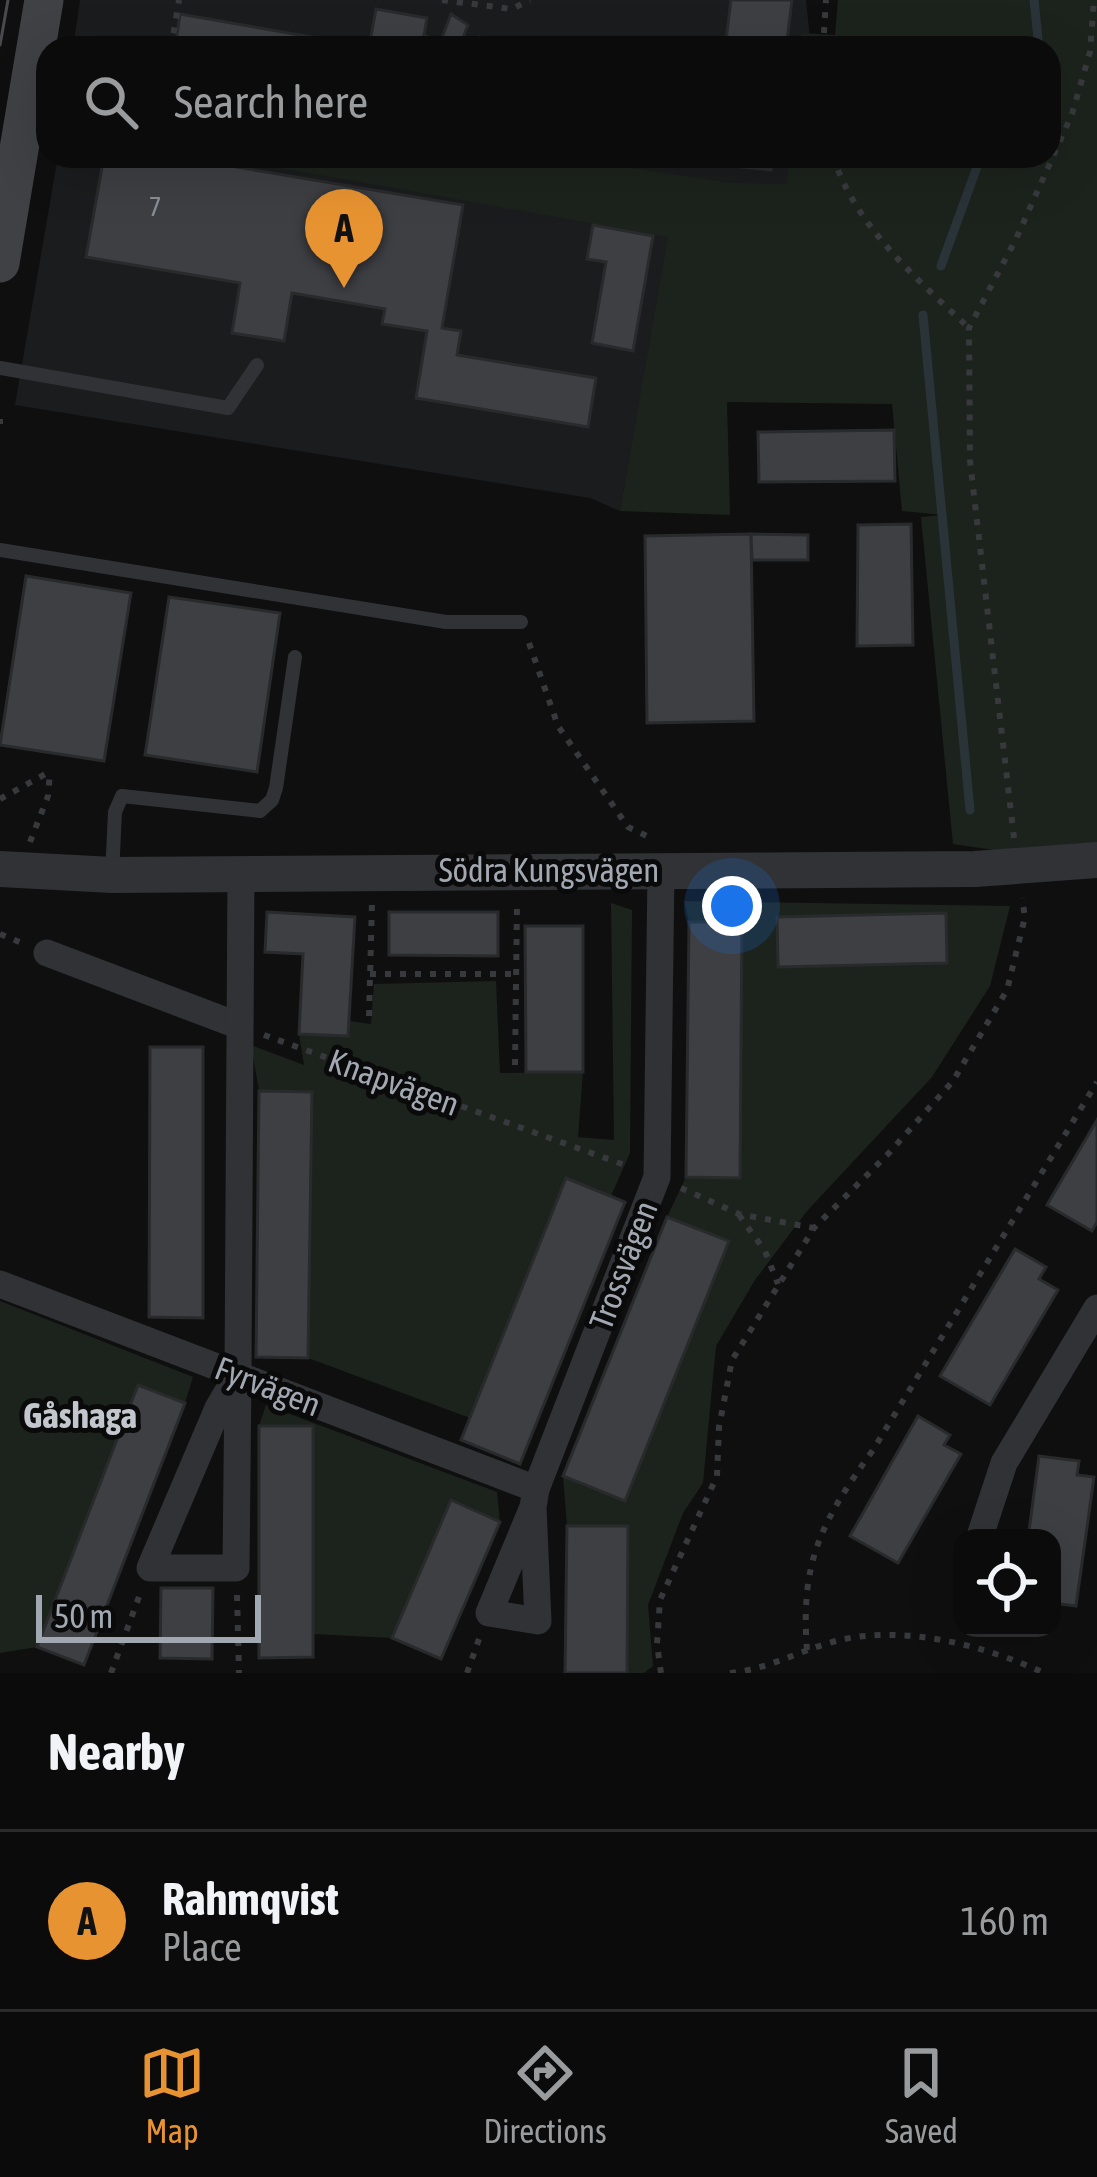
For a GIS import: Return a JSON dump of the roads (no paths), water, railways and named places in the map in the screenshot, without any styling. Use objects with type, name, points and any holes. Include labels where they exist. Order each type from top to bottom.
[{"type":"main road","points":[[42,36],[44,0]]},
{"type":"main road","points":[[0,262],[36,97]]},
{"type":"street","name":"Södra Kungsvägen","points":[[12,861],[112,874],[975,869],[1097,860]]},
{"type":"street","name":"Trossvägen","points":[[535,1498],[538,1621],[488,1613],[657,1177],[661,869]]},
{"type":"street","points":[[238,1374],[218,1408],[150,1568],[236,1568],[238,1374],[237,1025],[241,871]]},
{"type":"street","points":[[47,953],[237,1025]]},
{"type":"street","name":"Fyrvägen","points":[[0,1284],[238,1374],[535,1498]]},
{"type":"street","points":[[982,1529],[1004,1463],[1097,1308]]},
{"type":"lane","points":[[0,368],[228,408],[257,365]]},
{"type":"lane","points":[[0,550],[446,622],[521,622]]},
{"type":"lane","points":[[112,874],[115,812],[122,796],[260,811],[267,807],[276,788],[295,657]]},
{"type":"waterway","points":[[1034,0],[1038,36]]},
{"type":"waterway","points":[[941,266],[977,168]]},
{"type":"waterway","points":[[923,315],[970,810]]},
{"type":"tram line","points":[[0,45],[8,0]]},
{"type":"place","name":"Rahmqvist","points":[[344,288]]},
{"type":"district","name":"Gåshaga","points":[[80,1415]]}]
